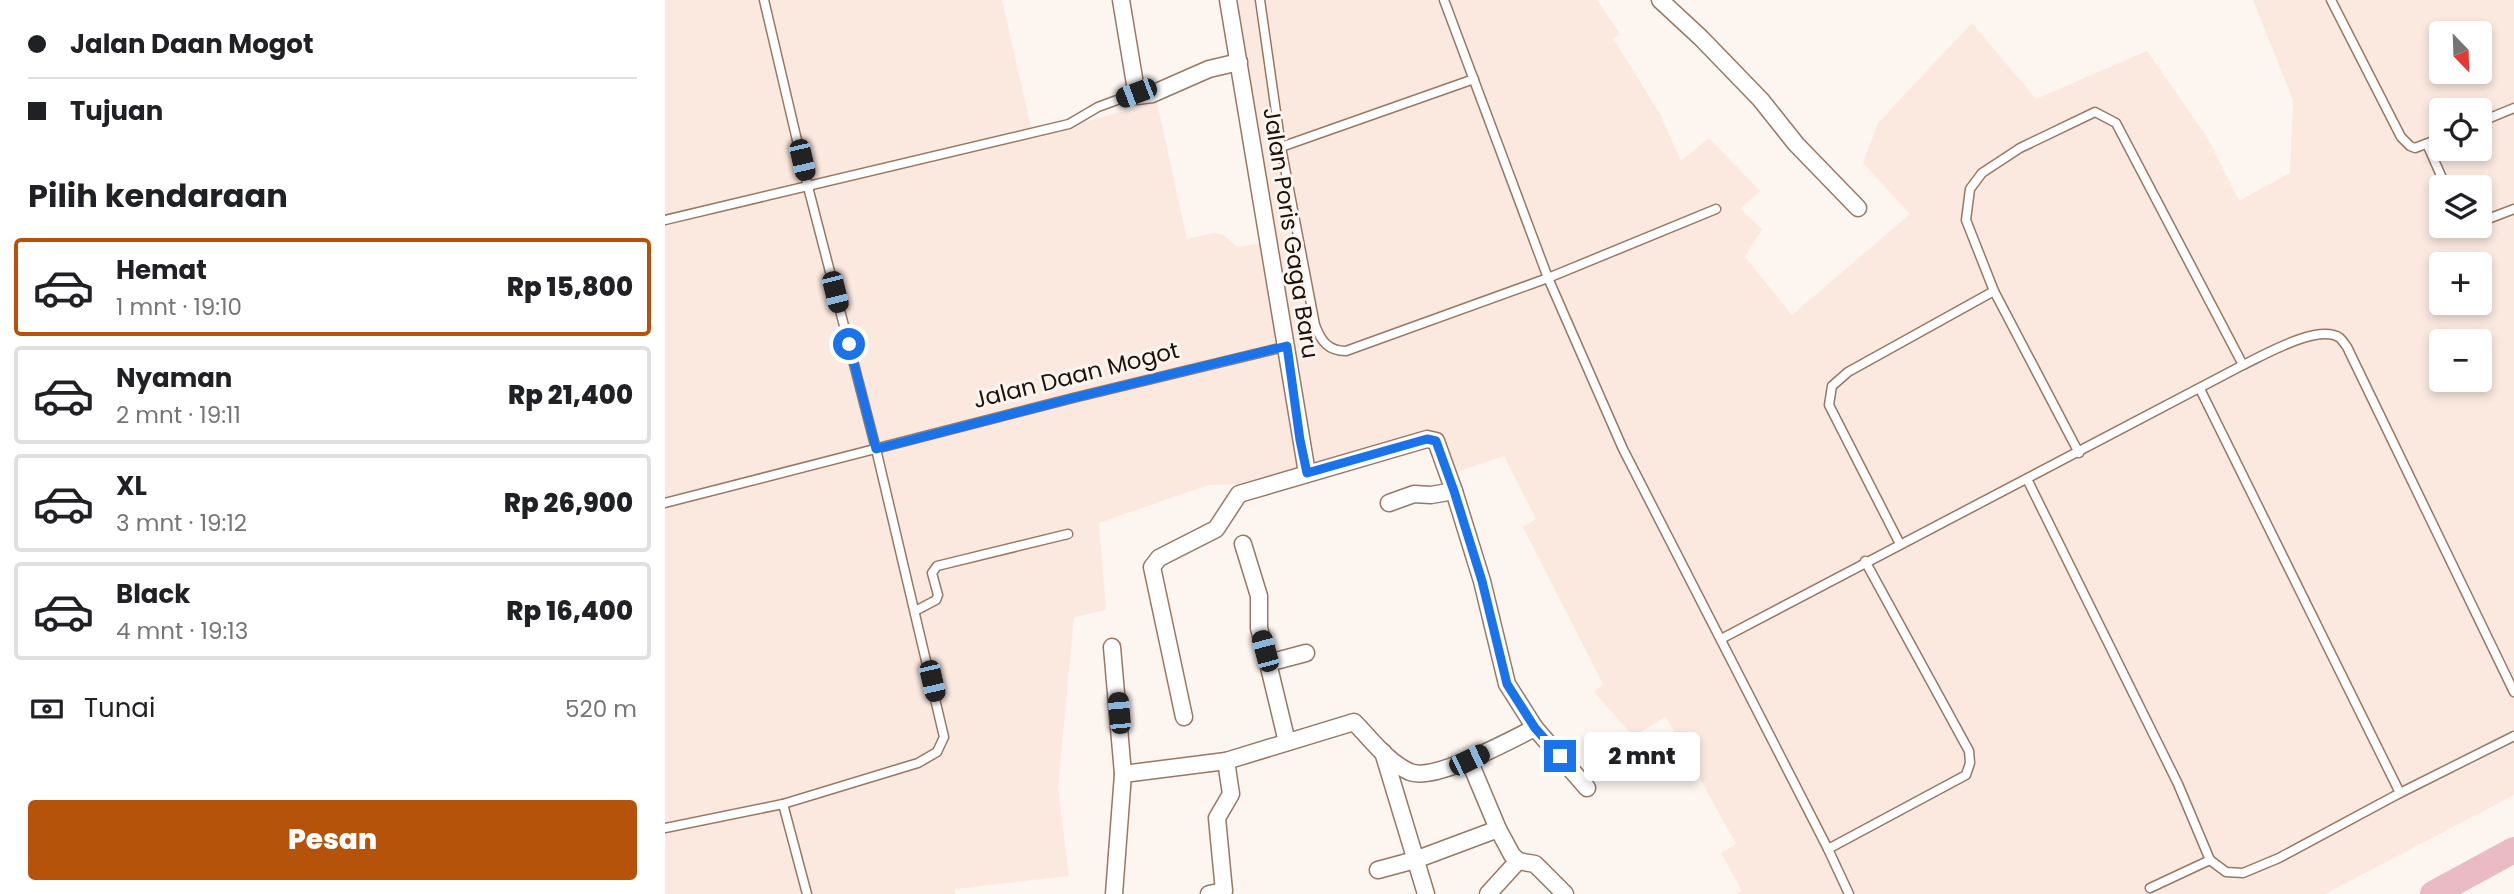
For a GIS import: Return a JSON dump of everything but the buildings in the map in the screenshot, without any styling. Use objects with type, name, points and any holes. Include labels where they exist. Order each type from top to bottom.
[{"type":"street","points":[[1121,0],[1137,96],[1147,96],[1209,69],[1239,62]]},
{"type":"street","name":"Jalan Poris Gaga Baru","points":[[1228,0],[1307,473]]},
{"type":"street","points":[[1660,0],[1762,100],[1796,144],[1858,208]]},
{"type":"street","points":[[1184,718],[1152,567],[1159,558],[1216,528],[1238,494],[1427,439],[1436,441],[1454,491],[1482,581],[1507,684],[1535,728],[1587,788]]},
{"type":"street","points":[[1389,503],[1415,494],[1431,495],[1454,491]]},
{"type":"street","points":[[1243,544],[1259,596],[1259,628],[1287,742]]},
{"type":"street","points":[[1112,647],[1123,774],[1114,894]]},
{"type":"street","points":[[1268,663],[1306,653]]},
{"type":"street","points":[[1123,774],[1227,761],[1354,722],[1395,764],[1412,773],[1427,774],[1469,760],[1535,728]]},
{"type":"street","points":[[1383,752],[1426,894]]},
{"type":"street","points":[[1469,760],[1512,855],[1518,861],[1535,864],[1565,894]]},
{"type":"street","points":[[1209,894],[1224,891],[1217,818],[1231,794],[1227,761]]},
{"type":"street","points":[[1378,870],[1415,860],[1498,829]]},
{"type":"street","points":[[1488,894],[1518,861]]},
{"type":"lane","points":[[665,828],[783,804],[918,763],[937,752],[943,744],[943,729],[915,611],[808,187],[764,0]]},
{"type":"lane","points":[[1260,0],[1281,147],[1315,325],[1326,345],[1336,351],[1346,351],[1548,278],[1716,209]]},
{"type":"lane","points":[[1444,0],[1548,278],[1623,449],[1849,894]]},
{"type":"lane","points":[[2331,0],[2401,137],[2413,148],[2427,144],[2441,175]]},
{"type":"lane","points":[[1281,147],[1474,79]]},
{"type":"lane","points":[[665,220],[1069,124],[1098,107],[1136,93]]},
{"type":"lane","points":[[2492,117],[2514,108]]},
{"type":"lane","points":[[2079,453],[1994,291],[1966,220],[1970,189],[1982,173],[2020,148],[2095,112],[2116,123],[2243,365]]},
{"type":"lane","points":[[2492,217],[2514,209]]},
{"type":"lane","points":[[1900,544],[1829,405],[1832,386],[1848,372],[1994,291]]},
{"type":"lane","points":[[1721,639],[1865,561],[2079,453],[2243,365],[2299,339],[2326,334],[2339,337],[2347,347],[2514,692]]},
{"type":"lane","name":"Jalan Daan Mogot","points":[[665,503],[1287,346]]},
{"type":"lane","points":[[2200,389],[2400,793]]},
{"type":"lane","points":[[2027,479],[2178,784],[2210,860],[2226,872],[2243,873],[2279,858],[2514,736]]},
{"type":"lane","points":[[915,611],[936,600],[932,573],[937,566],[1068,534]]},
{"type":"lane","points":[[1828,849],[1966,775],[1970,763],[1969,751],[1865,561]]},
{"type":"lane","points":[[783,804],[807,894]]},
{"type":"lane","points":[[2150,888],[2210,860]]},
{"type":"shaded area","points":[[665,0],[1002,0],[1033,136],[1157,102],[1187,239],[1214,233],[1223,235],[1238,247],[1275,241],[1237,0],[1597,0],[1620,34],[1613,38],[1660,114],[1681,161],[1709,138],[1760,191],[1740,209],[1762,229],[1745,257],[1792,315],[1910,214],[1863,163],[1878,123],[1972,23],[2036,99],[2147,51],[2207,137],[2239,201],[2290,173],[2293,100],[2253,0],[2514,0],[2514,795],[2325,894],[1736,894],[1742,891],[1721,853],[1736,844],[1666,717],[1633,736],[1594,692],[1603,684],[1523,527],[1536,519],[1504,456],[1451,474],[1440,437],[1261,484],[1208,485],[1099,523],[1106,610],[1074,617],[1058,788],[1069,876],[955,889],[955,894],[665,894]]},
{"type":"waterway","points":[[2433,894],[2514,850]]},
{"type":"route","points":[[849,344],[876,449],[1287,346],[1307,473],[1427,439],[1436,441],[1482,581],[1507,684],[1535,728],[1560,756]]}]
